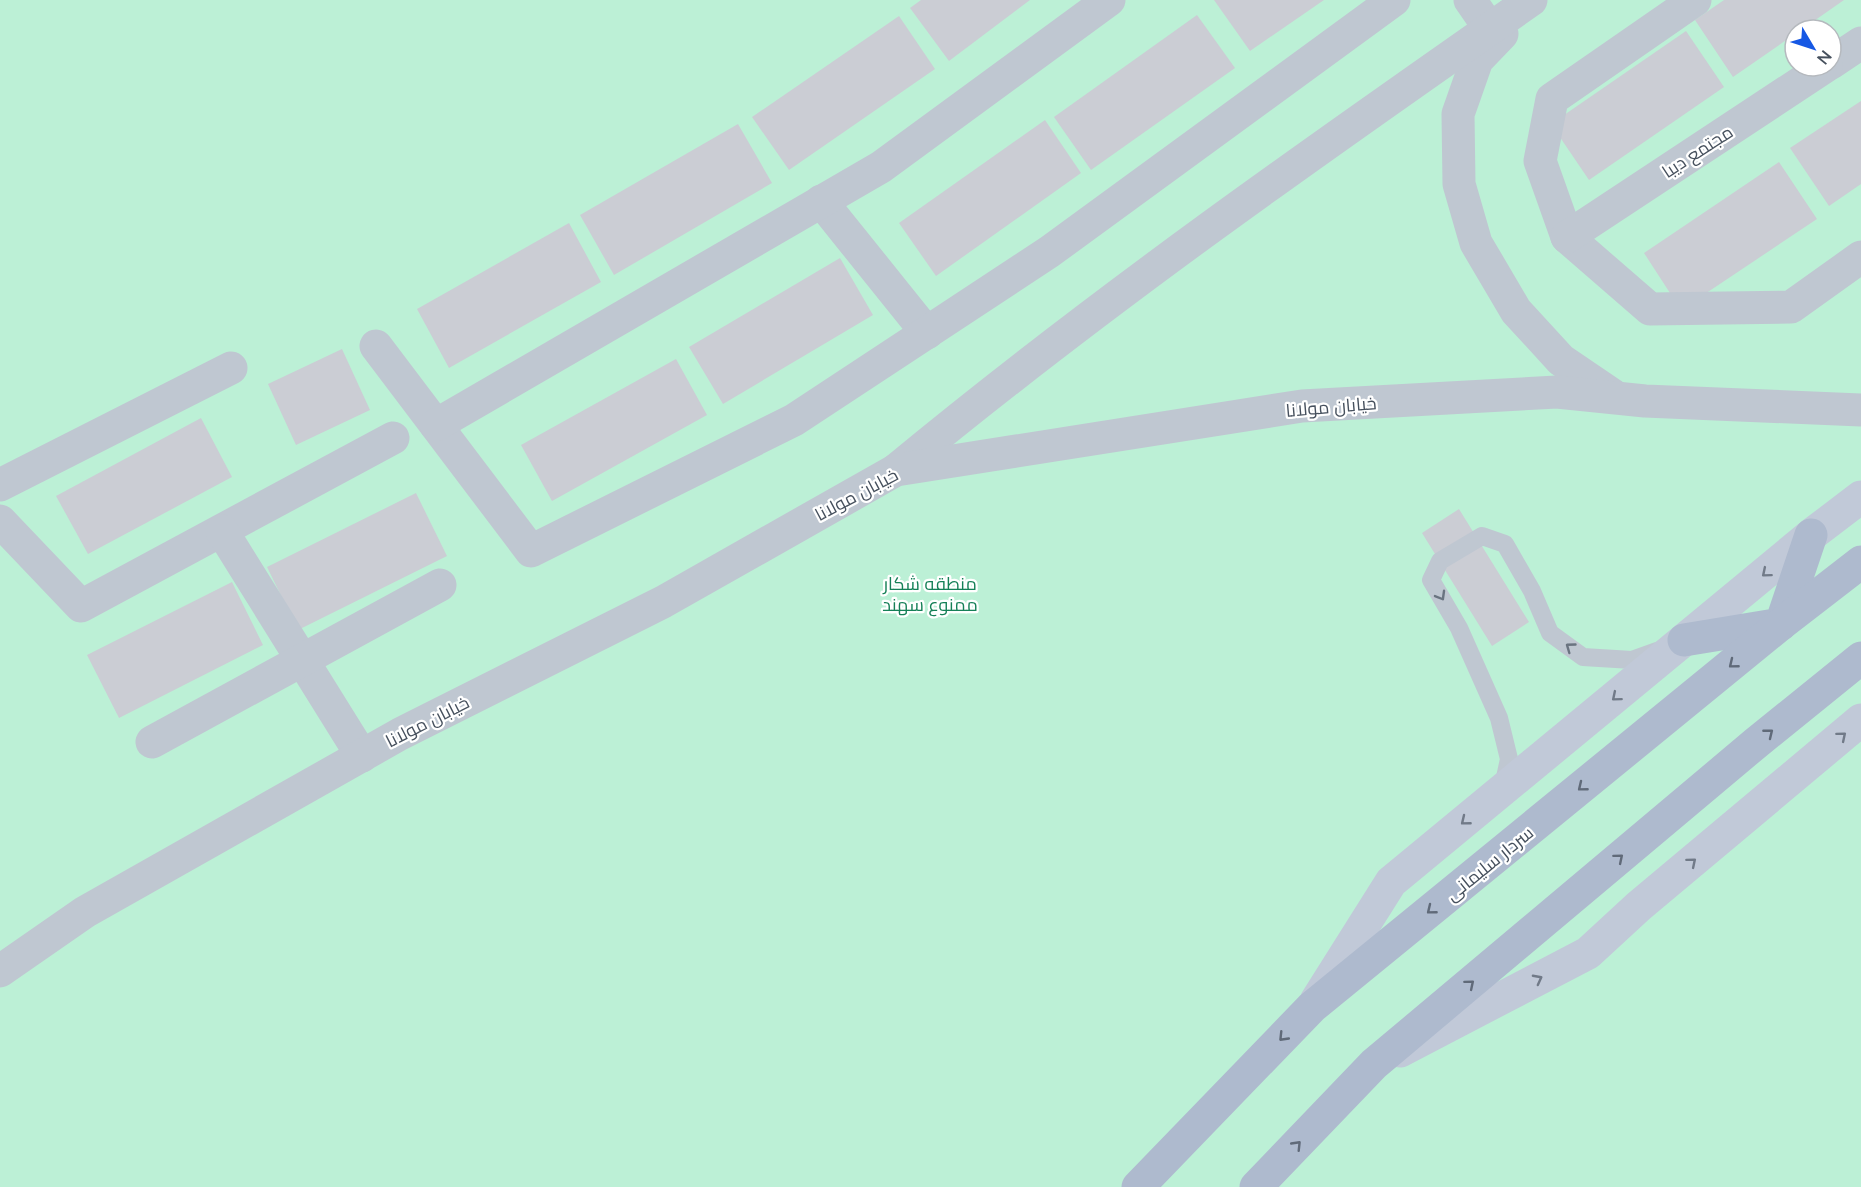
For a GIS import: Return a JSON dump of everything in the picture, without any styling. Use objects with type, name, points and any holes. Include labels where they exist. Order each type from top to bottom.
[{"type":"main road","points":[[1312,1007],[1391,882],[1861,497]]},
{"type":"main road","points":[[1684,640],[1781,624],[1811,536]]},
{"type":"main road","name":"سردار سلیمانی","points":[[1138,1187],[1312,1007],[1781,624],[1861,562]]},
{"type":"main road","points":[[1256,1187],[1374,1064],[1756,743],[1861,658]]},
{"type":"main road","points":[[1374,1064],[1588,953],[1639,906],[1861,720]]},
{"type":"street","points":[[436,425],[881,167],[1109,0]]},
{"type":"street","points":[[376,346],[531,551],[794,420],[1049,252],[1394,0]]},
{"type":"street","points":[[1470,0],[1490,29]]},
{"type":"street","points":[[896,470],[974,406],[1118,296],[1349,127],[1533,0]]},
{"type":"street","points":[[1533,0],[1477,60],[1458,114],[1459,184],[1476,243],[1516,311],[1561,360],[1618,398]]},
{"type":"street","points":[[1695,0],[1552,99],[1540,161],[1567,237],[1650,309],[1791,307],[1861,257]]},
{"type":"street","points":[[1843,55],[1861,43]]},
{"type":"street","name":"مجتمع دیبا","points":[[1567,237],[1808,78]]},
{"type":"street","points":[[821,201],[927,333]]},
{"type":"street","points":[[0,485],[231,368]]},
{"type":"street","name":"خیابان مولانا","points":[[0,971],[85,912],[400,734],[663,602],[896,470],[1302,406],[1557,392],[1618,398],[1859,412]]},
{"type":"street","points":[[0,521],[81,606],[393,438]]},
{"type":"street","points":[[222,531],[362,756]]},
{"type":"street","points":[[152,742],[440,585]]},
{"type":"lane","points":[[1502,791],[1509,759],[1499,718],[1459,628],[1431,580],[1440,561],[1482,536],[1505,544],[1532,591],[1550,633],[1583,657],[1632,660],[1684,640]]},
{"type":"green space","name":"منطقه شکار ممنوع سهند","points":[[0,0],[1861,0],[1861,1187],[0,1187]]},
{"type":"building","points":[[921,0],[1030,0],[949,61],[910,8]]},
{"type":"building","points":[[1214,0],[1324,0],[1250,51]]},
{"type":"building","points":[[1724,0],[1844,0],[1818,18],[1783,18],[1783,42],[1733,77],[1695,20]]},
{"type":"building","points":[[1197,15],[1235,68],[1091,170],[1054,117]]},
{"type":"building","points":[[899,16],[935,69],[789,170],[752,117]]},
{"type":"building","points":[[1686,31],[1724,87],[1589,180],[1551,124]]},
{"type":"building","points":[[1861,101],[1861,184],[1829,206],[1790,148]]},
{"type":"building","points":[[1045,120],[1081,173],[936,276],[899,223]]},
{"type":"building","points":[[738,124],[772,183],[614,275],[580,215]]},
{"type":"building","points":[[1779,162],[1817,219],[1681,310],[1644,253]]},
{"type":"building","points":[[569,223],[601,282],[449,368],[417,309]]},
{"type":"building","points":[[840,258],[873,315],[723,404],[689,347]]},
{"type":"building","points":[[342,349],[370,410],[296,445],[268,384]]},
{"type":"building","points":[[676,359],[707,415],[552,501],[521,445]]},
{"type":"building","points":[[201,418],[232,477],[88,554],[56,496]]},
{"type":"building","points":[[416,493],[447,556],[298,630],[267,567]]},
{"type":"building","points":[[1459,509],[1529,622],[1492,646],[1422,533]]},
{"type":"building","points":[[232,582],[263,645],[119,718],[87,655]]}]
